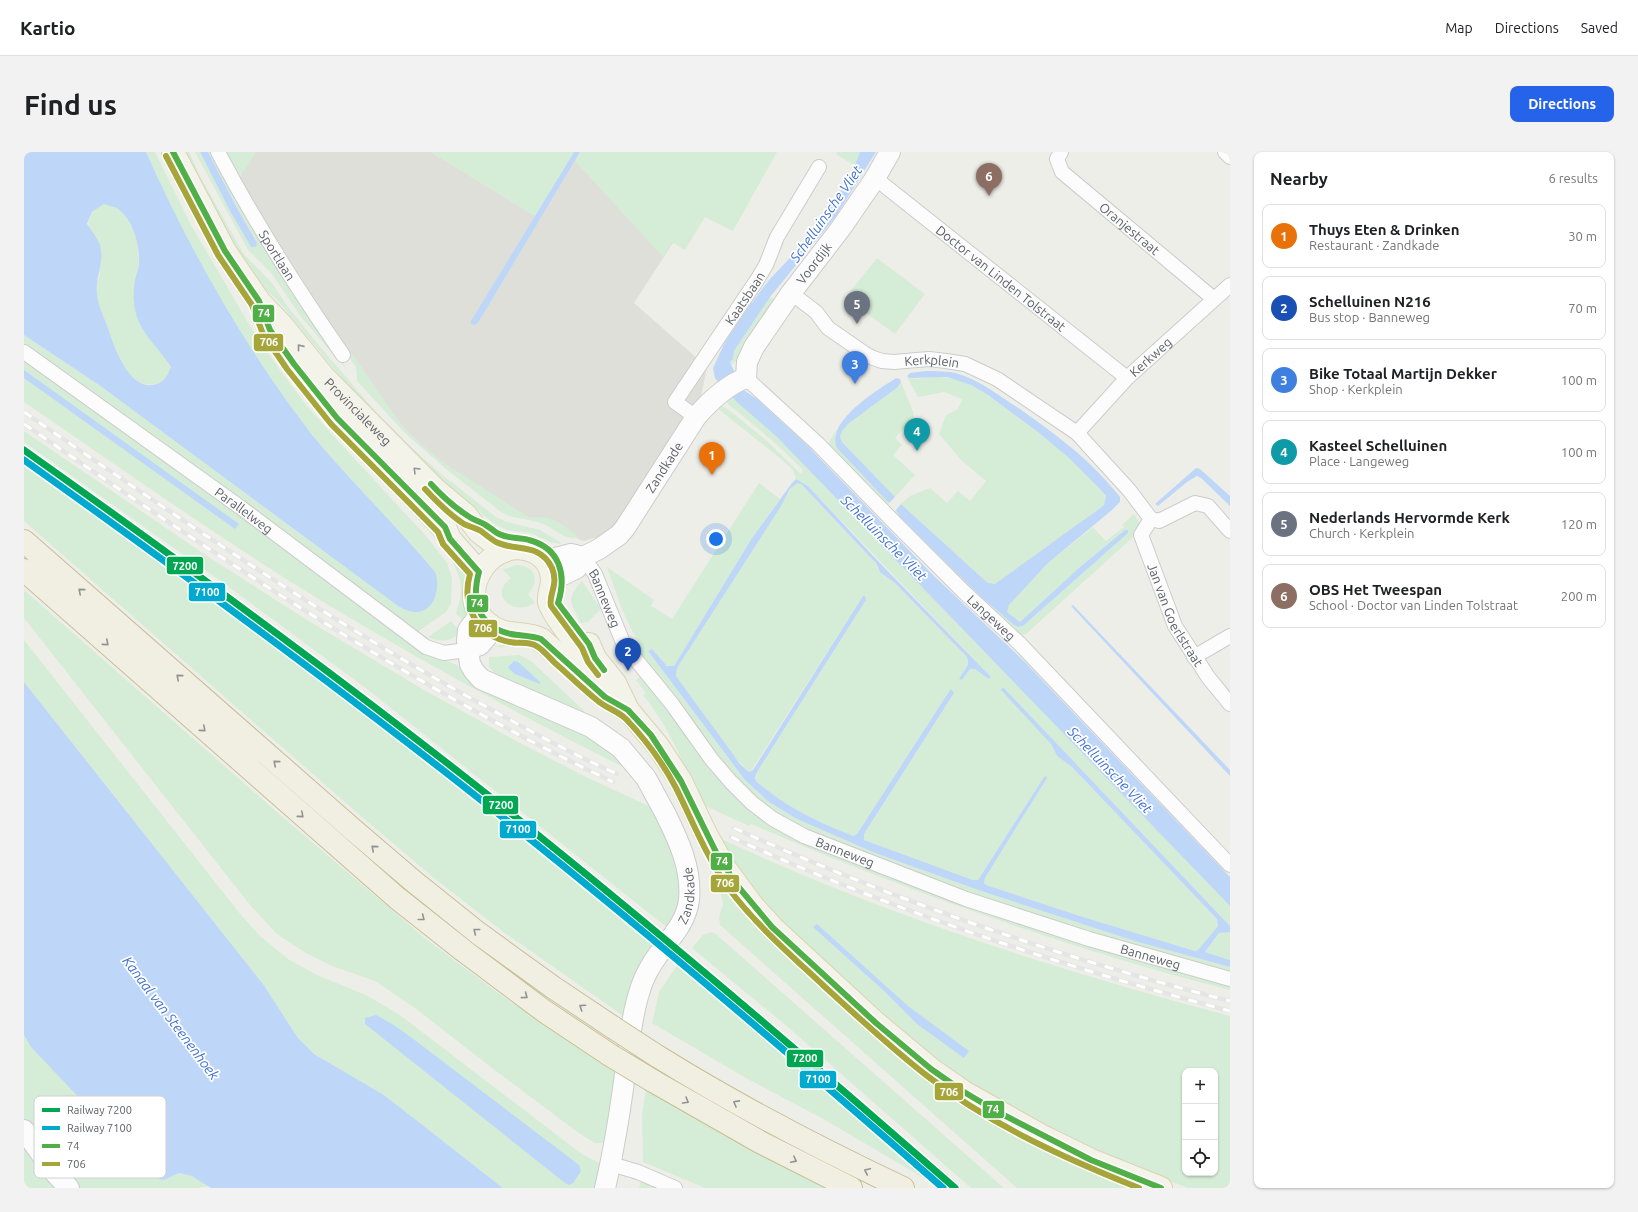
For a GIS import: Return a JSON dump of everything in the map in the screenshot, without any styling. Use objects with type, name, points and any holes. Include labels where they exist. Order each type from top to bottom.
[{"type":"highway","points":[[24,541],[404,873],[478,933],[554,988],[656,1056],[770,1122],[902,1188]]},
{"type":"highway","points":[[24,570],[397,898],[544,1011],[653,1081],[760,1142],[851,1188]]},
{"type":"main road","name":"Provincialeweg","points":[[173,152],[222,246],[259,301],[281,324],[324,377],[436,490],[466,515],[486,525],[496,533],[506,545]]},
{"type":"main road","name":"Provincialeweg","points":[[259,301],[270,330],[294,364],[337,418],[445,527],[450,539],[482,568]]},
{"type":"main road","points":[[492,621],[514,624],[533,623],[548,615],[556,607],[563,586],[548,550],[539,544],[528,540],[506,545],[482,568],[476,579],[475,596],[492,621],[511,634],[529,635],[541,639],[605,697],[628,710]]},
{"type":"main road","points":[[556,607],[589,644],[594,658],[615,683],[628,710],[658,746],[681,781],[705,832],[725,868],[753,906],[772,927],[876,1023],[931,1069],[970,1096],[1044,1138],[1098,1163],[1161,1188]]},
{"type":"street","name":"Sportlaan","points":[[218,152],[240,194],[280,261],[344,355]]},
{"type":"street","name":"Voordijk","points":[[737,383],[746,368],[749,355],[791,293],[841,228],[875,178],[890,152]]},
{"type":"street","name":"Oranjestraat","points":[[1060,152],[1057,159],[1062,172],[1214,299]]},
{"type":"street","points":[[1225,152],[1230,157]]},
{"type":"street","name":"Kaatsbaan","points":[[696,417],[676,402],[763,270],[777,237],[803,197],[819,167]]},
{"type":"street","name":"Doctor van Linden Tolstraat","points":[[875,178],[1127,378]]},
{"type":"street","name":"Kerkweg","points":[[1077,433],[1127,378],[1230,285]]},
{"type":"street","name":"Kerkplein","points":[[791,293],[816,312],[828,328],[864,353],[882,361],[929,359],[965,364],[997,379],[1077,433],[1129,490],[1151,519]]},
{"type":"street","name":"Parallelweg","points":[[24,352],[228,498],[426,647],[444,653],[467,650]]},
{"type":"street","name":"Zandkade","points":[[555,565],[577,568],[583,557],[599,549],[619,535],[696,417],[706,406],[737,383]]},
{"type":"street","name":"Langeweg","points":[[737,383],[818,444],[901,530],[1020,644],[1230,865]]},
{"type":"street","points":[[1151,519],[1158,521],[1195,503],[1208,506],[1230,531]]},
{"type":"street","name":"Jan van Goerlstraat","points":[[1151,519],[1141,535],[1175,626],[1208,677],[1230,704]]},
{"type":"street","name":"Banneweg","points":[[583,557],[596,577],[624,645],[672,704],[712,760],[752,803],[773,819],[804,836],[966,899],[1089,939],[1230,979]]},
{"type":"street","name":"Zandkade","points":[[492,621],[468,630],[467,650],[470,664],[474,671],[481,679],[591,727],[621,748],[646,778],[665,813],[684,855],[688,874],[688,901],[686,914],[679,927],[657,956],[640,989],[632,1022],[611,1164],[605,1188]]},
{"type":"street","points":[[1194,657],[1230,636]]},
{"type":"street","points":[[24,1130],[34,1144]]},
{"type":"street","points":[[611,1164],[638,1172],[675,1188]]},
{"type":"street","points":[[59,1178],[68,1188]]},
{"type":"shaded area","points":[[254,152],[431,152],[537,217],[572,158],[695,209],[634,303],[707,367],[700,401],[617,528],[605,535],[583,541],[572,536],[548,520],[518,516],[450,470],[406,431],[356,363],[255,205],[240,176]]},
{"type":"green space","points":[[146,152],[155,152],[191,225],[253,331],[280,370],[306,405],[426,536],[447,563],[452,578],[451,604],[446,612],[419,631],[415,632],[24,347],[24,335],[99,385],[398,606],[408,611],[420,611],[421,555],[313,436],[264,370],[220,300],[181,226]]},
{"type":"green space","points":[[184,152],[189,152],[201,178],[243,253],[272,283],[288,307],[321,348],[377,413],[440,473],[496,517],[507,522],[540,530],[561,544],[550,542],[531,533],[507,530],[493,523],[444,482],[347,385],[279,302],[260,284],[239,256]]},
{"type":"green space","points":[[195,152],[200,152],[230,211],[251,247],[257,243],[208,152],[214,152],[346,369],[301,317],[272,274],[248,250]]},
{"type":"green space","points":[[224,152],[256,152],[244,171],[237,176]]},
{"type":"green space","points":[[431,152],[574,152],[535,216]]},
{"type":"green space","points":[[580,152],[777,152],[733,231],[705,217],[685,250],[672,242],[663,257],[575,161]]},
{"type":"green space","points":[[837,152],[860,152],[855,166],[836,154]]},
{"type":"green space","points":[[104,204],[117,208],[125,216],[134,230],[138,246],[139,265],[135,281],[140,326],[165,357],[171,368],[165,379],[155,384],[145,384],[137,380],[129,373],[118,354],[100,308],[97,284],[100,270],[88,229],[91,215],[96,209]]},
{"type":"green space","points":[[877,258],[925,294],[895,334],[845,298]]},
{"type":"green space","points":[[770,297],[776,301],[740,358],[731,365],[730,362],[733,359],[734,351]]},
{"type":"green space","points":[[345,343],[399,422],[410,434],[441,461],[530,518],[538,517],[555,521],[577,535],[577,537],[568,538],[543,524],[506,515],[446,469],[405,433],[357,381],[356,367],[342,346]]},
{"type":"green space","points":[[24,361],[237,511],[427,654],[456,665],[465,672],[577,730],[609,751],[627,769],[550,730],[399,647],[248,555],[24,402]]},
{"type":"green space","points":[[907,377],[917,379],[940,377],[955,379],[988,395],[1062,452],[1084,472],[1104,494],[1106,500],[1104,505],[1067,534],[1042,550],[999,583],[994,585],[988,583],[901,504],[910,496],[930,488],[947,503],[958,491],[970,501],[986,481],[962,461],[939,434],[946,415],[958,409],[962,399],[944,392],[918,397]]},
{"type":"green space","points":[[901,382],[914,414],[913,418],[895,438],[902,445],[893,455],[915,475],[895,497],[842,442],[840,437],[842,431],[848,424],[898,387]]},
{"type":"green space","points":[[732,396],[777,437],[1230,906],[1230,926],[1004,688],[1051,744],[1057,756],[1072,767],[1217,919],[1218,926],[1198,950],[1195,951],[1083,917],[986,885],[984,883],[985,878],[1047,776],[1044,777],[978,880],[973,880],[864,840],[864,834],[954,693],[952,690],[950,690],[857,834],[853,836],[802,813],[779,799],[756,781],[757,772],[866,600],[863,596],[749,772],[731,753],[676,676],[677,668],[794,484],[799,483],[804,487],[876,563],[877,568],[895,583],[966,656],[968,665],[959,678],[962,680],[970,669],[975,669],[990,679],[991,677],[809,487],[796,479],[793,470],[717,408],[721,406],[725,407],[767,441],[801,474],[803,470],[794,461],[767,436],[728,404],[726,400]]},
{"type":"green space","points":[[838,428],[835,436],[889,503],[887,506],[827,445]]},
{"type":"green space","points":[[24,431],[207,556],[312,623],[424,690],[518,742],[588,778],[653,808],[665,832],[675,861],[680,882],[679,906],[669,929],[367,689],[222,582],[24,442]]},
{"type":"green space","points":[[363,455],[457,556],[467,574],[468,595],[465,621],[456,614],[461,595],[460,579],[449,553],[360,457]]},
{"type":"green space","points":[[24,459],[274,641],[356,703],[470,791],[658,941],[625,1017],[502,931],[434,878],[362,817],[24,521]]},
{"type":"green space","points":[[759,483],[780,499],[752,538],[674,666],[667,666],[652,649],[648,651],[745,780],[769,802],[797,819],[875,853],[984,892],[1138,942],[1230,967],[1230,975],[1145,951],[970,894],[811,834],[767,808],[733,776],[637,653],[639,642],[625,615],[607,567],[654,600],[651,606],[672,619]]},
{"type":"green space","points":[[896,510],[900,517],[980,596],[1018,627],[1023,626],[1128,533],[1125,530],[1080,567],[1020,622],[1006,612],[1009,605],[1048,563],[1093,527],[1106,541],[1124,527],[1122,525],[1134,514],[1143,528],[1026,634],[1019,635],[891,513]]},
{"type":"green space","points":[[515,565],[527,568],[534,574],[534,584],[528,594],[535,603],[527,607],[512,606],[506,602],[503,597],[502,591],[511,578],[503,570]]},
{"type":"green space","points":[[582,581],[601,609],[588,622],[581,623],[571,601],[573,592]]},
{"type":"green space","points":[[24,590],[279,814],[426,939],[505,998],[616,1070],[603,1143],[595,1143],[580,1134],[419,1011],[375,981],[332,966],[304,952],[277,934],[250,905],[24,618]]},
{"type":"green space","points":[[451,621],[460,631],[453,638],[437,640],[428,637]]},
{"type":"green space","points":[[24,640],[241,915],[260,936],[288,959],[319,976],[366,995],[400,1015],[583,1155],[602,1164],[597,1188],[503,1188],[384,1095],[314,1054],[298,1038],[263,984],[24,682]],"holes":[[[376,1016],[394,1025],[569,1185],[365,1024]]]},
{"type":"green space","points":[[525,642],[544,651],[540,655],[526,646],[495,647],[509,643]]},
{"type":"green space","points":[[520,655],[531,661],[595,721],[498,677],[489,667],[489,657]]},
{"type":"green space","points":[[641,676],[694,745],[704,763],[722,784],[755,813],[774,826],[1230,985],[1230,990],[1108,956],[1048,937],[928,895],[810,849],[751,824],[749,826],[701,804],[669,734],[643,695],[646,693],[636,680]]},
{"type":"green space","points":[[719,838],[781,866],[906,916],[1035,960],[1230,1016],[1230,1188],[1188,1188],[1093,1152],[1002,1105],[935,1061],[883,1018],[777,918],[743,878]]},
{"type":"green space","points":[[723,884],[742,910],[768,938],[878,1036],[1139,1188],[1017,1188],[720,925],[719,917],[723,904],[719,886]]},
{"type":"green space","points":[[712,932],[1004,1188],[971,1188],[789,1028],[692,948],[703,935]]},
{"type":"green space","points":[[1230,932],[1230,960],[1205,952],[1219,933]]},
{"type":"green space","points":[[678,964],[836,1098],[929,1181],[825,1120],[746,1078],[652,1023],[659,992]]},
{"type":"green space","points":[[24,1035],[31,1047],[78,1096],[34,1096],[34,1134],[24,1119]]},
{"type":"green space","points":[[646,1089],[736,1141],[829,1188],[705,1188],[643,1162],[642,1115]]},
{"type":"green space","points":[[24,1146],[34,1159],[34,1178],[49,1178],[57,1188],[28,1188],[24,1182]]},
{"type":"green space","points":[[179,1173],[192,1176],[209,1186],[197,1188],[78,1188],[70,1178],[166,1178],[166,1176]]},
{"type":"green space","points":[[641,1181],[658,1188],[639,1188]]},
{"type":"water","points":[[24,152],[146,152],[185,234],[214,287],[245,339],[274,383],[313,436],[435,572],[437,578],[437,591],[432,603],[423,611],[416,612],[409,611],[398,606],[99,385],[24,335]],"holes":[[[104,204],[117,208],[124,214],[135,234],[139,258],[134,292],[136,314],[138,321],[146,335],[171,367],[162,382],[156,384],[143,384],[128,372],[117,353],[98,302],[97,282],[101,263],[101,251],[99,242],[87,224],[92,212]]]},
{"type":"water","points":[[200,152],[208,152],[257,243],[256,247],[251,247],[230,211]]},
{"type":"water","points":[[574,152],[580,152],[478,323],[474,325],[471,324],[471,321]]},
{"type":"water","name":"Schelluinsche Vliet","points":[[860,152],[876,152],[836,216],[770,297],[734,351],[733,359],[730,362],[742,389],[757,399],[807,445],[933,575],[1024,661],[1230,877],[1230,906],[777,437],[737,402],[715,378],[713,368],[725,342],[769,280],[806,241],[832,205],[853,171]]},
{"type":"water","points":[[24,370],[239,524],[235,529],[24,378]]},
{"type":"water","points":[[926,371],[959,374],[998,394],[1073,449],[1109,483],[1120,497],[1120,502],[1112,510],[1048,563],[1009,605],[1007,612],[1020,622],[1080,567],[1125,530],[1128,530],[1128,533],[1023,626],[1018,627],[1014,625],[980,596],[900,517],[896,510],[901,504],[988,583],[995,584],[1099,509],[1104,505],[1106,496],[1069,458],[1039,433],[988,395],[971,385],[947,377],[909,378],[907,376],[910,373]]},
{"type":"water","points":[[896,378],[900,379],[901,382],[898,387],[848,424],[842,431],[840,437],[842,442],[895,497],[889,503],[837,448],[835,438],[839,427],[855,407]]},
{"type":"water","points":[[1196,468],[1200,469],[1230,496],[1230,506],[1201,478],[1197,476],[1187,482],[1158,506],[1155,504]]},
{"type":"water","points":[[796,479],[809,487],[876,559],[991,677],[989,679],[975,669],[970,669],[962,680],[959,679],[968,663],[966,656],[895,583],[880,572],[876,563],[804,487],[797,483],[790,489],[781,506],[677,668],[676,676],[740,764],[749,772],[753,770],[863,596],[865,596],[866,600],[757,772],[755,778],[756,781],[779,799],[802,813],[853,836],[857,834],[950,690],[952,690],[954,693],[864,834],[864,840],[973,880],[978,880],[1044,777],[1047,776],[985,878],[984,883],[986,885],[1083,917],[1195,951],[1198,950],[1218,926],[1217,919],[1072,767],[1057,756],[1051,744],[1001,690],[1004,688],[1230,926],[1230,932],[1219,933],[1205,952],[1230,960],[1230,967],[1138,942],[984,892],[875,853],[797,819],[769,802],[745,780],[648,651],[652,649],[667,666],[674,666],[752,538]]},
{"type":"water","points":[[1073,605],[1230,770],[1230,776],[1071,606]]},
{"type":"water","points":[[514,661],[518,662],[540,682],[540,684],[515,674],[509,669],[508,667]]},
{"type":"water","name":"Kanaal van Steenenhoek","points":[[24,682],[263,984],[298,1038],[314,1054],[384,1095],[503,1188],[211,1188],[192,1176],[179,1173],[164,1180],[159,1179],[158,1178],[166,1178],[166,1096],[77,1096],[31,1047],[24,1035]]},
{"type":"water","points":[[817,924],[908,1006],[969,1051],[964,1058],[917,1024],[883,990],[813,927]]},
{"type":"water","points":[[376,1015],[394,1025],[416,1041],[579,1165],[581,1171],[573,1183],[569,1185],[565,1183],[365,1024],[365,1018]]},
{"type":"railway","points":[[24,412],[134,488],[246,562],[359,633],[474,700],[563,748],[617,774]]},
{"type":"railway","points":[[24,424],[167,521],[311,615],[460,703],[536,744],[613,782]]},
{"type":"railway","points":[[734,828],[855,879],[978,925],[1104,966],[1230,1001]]},
{"type":"railway","points":[[731,837],[791,864],[853,889],[977,934],[1103,975],[1230,1011]]},
{"type":"rail line","name":"7200","points":[[24,450],[266,625],[503,807],[618,900],[731,995],[955,1188]]},
{"type":"rail line","name":"7100","points":[[24,460],[263,633],[496,812],[722,997],[943,1188]]},
{"type":"transit line","name":"74","points":[[173,152],[225,251],[259,301],[270,330],[294,364],[337,418],[445,527],[450,539],[479,572],[476,593],[477,603],[484,619],[500,631],[541,639],[605,697],[628,710],[651,735],[681,781],[716,852],[736,884],[772,927],[876,1023],[931,1069],[964,1092],[996,1111],[1091,1160],[1161,1188]]},
{"type":"transit line","name":"706","points":[[166,156],[218,255],[252,305],[263,334],[287,369],[331,424],[438,532],[443,544],[470,574],[468,586],[470,608],[474,618],[480,626],[498,639],[535,645],[598,701],[626,719],[647,743],[665,769],[721,877],[751,916],[800,964],[875,1032],[913,1065],[950,1093],[1002,1125],[1029,1139],[1084,1165],[1139,1188]]},
{"type":"transit line","name":"74","points":[[431,484],[458,509],[497,533],[506,537],[529,540],[548,549],[554,556],[561,573],[561,593],[558,603],[589,644],[595,658],[604,670]]},
{"type":"transit line","name":"706","points":[[425,489],[454,517],[464,524],[481,531],[496,542],[534,551],[541,554],[547,560],[554,574],[554,585],[550,602],[551,606],[582,648],[588,662],[598,675]]},
{"type":"place","name":"OBS Het Tweespan","points":[[989,196]]},
{"type":"place","name":"Nederlands Hervormde Kerk","points":[[857,324]]},
{"type":"place","name":"Bike Totaal Martijn Dekker","points":[[855,384]]},
{"type":"place","name":"Kasteel Schelluinen","points":[[917,451]]},
{"type":"place","name":"Thuys Eten & Drinken","points":[[712,475]]},
{"type":"place","name":"Schelluinen N216","points":[[628,671]]}]
